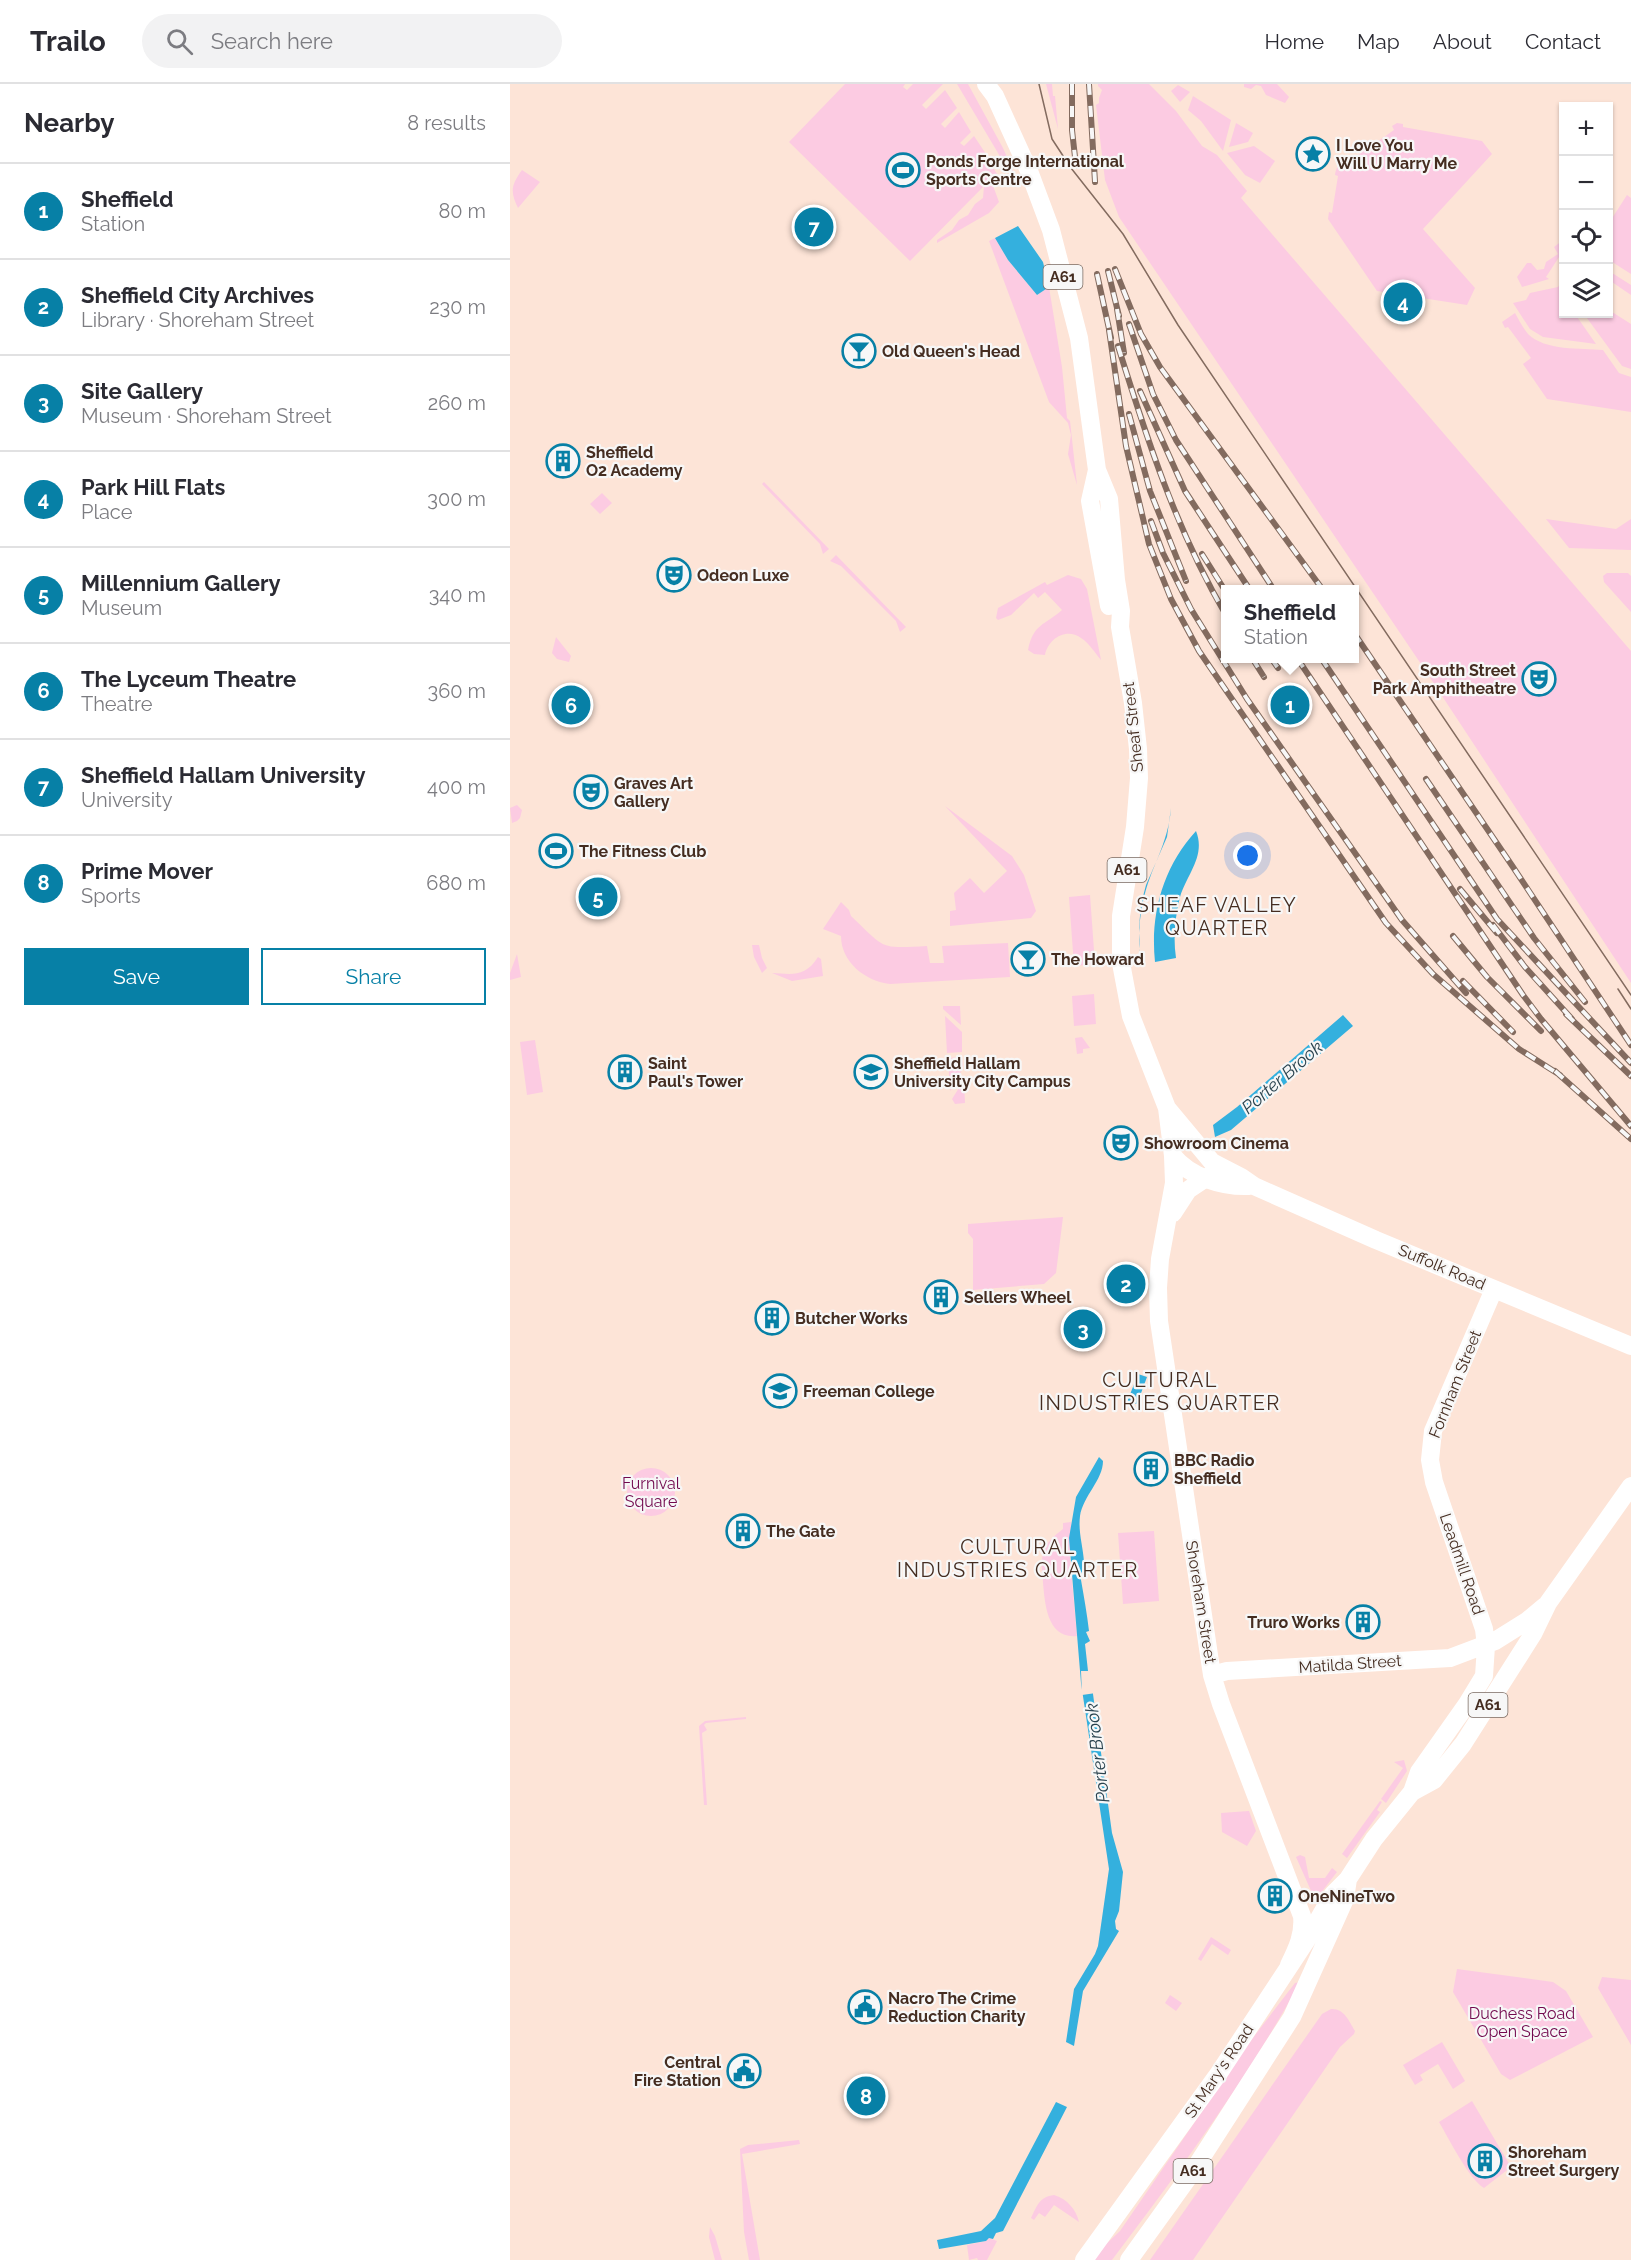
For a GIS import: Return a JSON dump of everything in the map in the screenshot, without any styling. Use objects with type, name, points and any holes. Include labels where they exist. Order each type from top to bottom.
[{"type":"highway","name":"Sheaf Street","points":[[991,88],[1029,171],[1051,230],[1079,338],[1097,470],[1090,501],[1108,600],[1111,612],[1120,627],[1138,749],[1139,778],[1135,827],[1122,904],[1119,938],[1121,963],[1131,1016],[1167,1108],[1173,1156]]},
{"type":"highway","name":"Sheaf Street","points":[[1167,1108],[1206,1156],[1227,1170]]},
{"type":"highway","name":"Suffolk Road","points":[[1173,1156],[1185,1169],[1204,1178],[1235,1186],[1254,1186]]},
{"type":"highway","name":"Shoreham Street","points":[[1173,1156],[1174,1183],[1160,1259],[1159,1321],[1212,1675],[1302,1916],[1303,1925],[1299,1943],[1289,1965]]},
{"type":"highway","name":"Suffolk Road","points":[[1227,1170],[1254,1186],[1631,1346]]},
{"type":"highway","name":"A61","points":[[1204,1178],[1227,1170]]},
{"type":"highway","name":"Shoreham Street","points":[[1168,1222],[1185,1194],[1204,1178]]},
{"type":"highway","name":"Fornham Street","points":[[1434,1482],[1430,1460],[1433,1431],[1494,1289]]},
{"type":"highway","name":"Leadmill Road","points":[[1434,1482],[1484,1629],[1486,1646]]},
{"type":"highway","name":"St Mary's Road","points":[[1412,1792],[1434,1780],[1463,1744],[1533,1634],[1548,1603],[1631,1486]]},
{"type":"highway","name":"St Mary's Road","points":[[1084,2260],[1219,2073],[1306,1941],[1333,1894],[1348,1879],[1374,1839],[1412,1792],[1419,1772],[1484,1676],[1486,1646],[1527,1621],[1548,1603]]},
{"type":"highway","name":"Matilda Street","points":[[1212,1675],[1227,1671],[1450,1658],[1486,1646]]},
{"type":"highway","name":"St Mary's Road","points":[[1129,2260],[1193,2171],[1292,2017],[1345,1899],[1348,1879]]},
{"type":"highway","name":"A61","points":[[1289,1965],[1310,1947],[1317,1944],[1325,1946]]},
{"type":"green space","name":"Ponds Forge International Sports Centre","points":[[845,84],[905,84],[903,87],[907,90],[913,84],[943,84],[922,105],[926,109],[945,90],[957,108],[941,124],[945,128],[959,112],[971,132],[960,143],[964,146],[974,136],[986,154],[979,161],[983,164],[988,160],[999,177],[992,183],[999,202],[989,213],[937,243],[937,240],[952,230],[959,220],[968,215],[975,204],[983,198],[984,186],[910,261],[789,142]]},
{"type":"green space","points":[[957,84],[968,84],[1003,148],[1019,184],[1017,185]]},
{"type":"green space","points":[[1046,84],[1052,84],[1058,129]]},
{"type":"green space","points":[[1098,84],[1149,84],[1176,111],[1202,146],[1217,155],[1247,191],[1241,198],[1631,651],[1631,983],[1421,664],[1119,217],[1105,180],[1096,105],[1099,103],[1102,90]]},
{"type":"green space","points":[[1244,84],[1277,84],[1289,97],[1285,103],[1266,95],[1261,86],[1256,85],[1251,89],[1244,87]]},
{"type":"green space","points":[[1178,85],[1190,92],[1180,102],[1171,91]]},
{"type":"green space","points":[[1193,96],[1231,120],[1223,151],[1201,121],[1188,110]]},
{"type":"green space","points":[[1236,123],[1253,133],[1248,142],[1229,147]]},
{"type":"green space","points":[[1397,123],[1403,124],[1403,127],[1482,141],[1492,154],[1423,229],[1475,288],[1467,305],[1377,291],[1328,219],[1329,212],[1332,213],[1338,176],[1335,175],[1338,166],[1345,159],[1348,162],[1394,130],[1392,126]]},
{"type":"green space","points":[[1254,146],[1275,161],[1260,183],[1245,175],[1227,153]]},
{"type":"green space","points":[[522,170],[540,182],[518,208],[513,189]]},
{"type":"green space","points":[[1627,195],[1631,198],[1631,274],[1613,263],[1613,217]]},
{"type":"green space","points":[[995,238],[1008,260],[1037,295],[1049,287],[1062,367],[1067,418],[1070,421],[1077,485],[1068,454],[1071,435],[1068,423],[1049,402],[989,241]]},
{"type":"green space","points":[[1559,243],[1559,257],[1546,277],[1549,279],[1522,287],[1517,277],[1527,263],[1531,263],[1537,270],[1544,269],[1546,262],[1558,254],[1554,247]]},
{"type":"green space","points":[[1613,274],[1631,285],[1631,295],[1613,283]]},
{"type":"green space","points":[[1559,285],[1559,318],[1578,318],[1596,344],[1543,337],[1530,329],[1513,303],[1526,300],[1530,293]]},
{"type":"green space","points":[[1515,313],[1528,334],[1544,343],[1564,348],[1603,350],[1619,373],[1631,377],[1631,412],[1547,399],[1523,364],[1531,358],[1502,322]]},
{"type":"green space","points":[[1613,313],[1631,324],[1631,369],[1622,366],[1587,318],[1613,318]]},
{"type":"green space","points":[[764,482],[829,549],[823,554],[820,544],[762,484]]},
{"type":"green space","points":[[602,493],[612,503],[600,514],[590,504]]},
{"type":"green space","points":[[1546,519],[1616,529],[1631,519],[1631,550],[1569,548]]},
{"type":"green space","points":[[836,555],[906,627],[900,632],[896,621],[841,566],[830,561]]},
{"type":"green space","points":[[1607,573],[1628,573],[1631,576],[1631,612],[1604,582],[1603,576]]},
{"type":"green space","points":[[1068,575],[1081,579],[1087,589],[1101,660],[1084,640],[1069,634],[1058,636],[1050,644],[1045,655],[1034,654],[1028,650],[1036,630],[1062,610],[1045,592],[1038,598],[1034,593],[1011,615],[998,620],[996,618],[998,608],[1045,582],[1047,585]]},
{"type":"green space","points":[[556,637],[571,656],[569,662],[557,659],[552,653]]},
{"type":"green space","points":[[517,805],[522,810],[520,818],[512,823],[510,808]]},
{"type":"green space","points":[[945,806],[1012,856],[1024,875],[1036,911],[1031,918],[950,926],[950,911],[956,910],[954,893],[970,878],[984,893],[1007,871]]},
{"type":"green space","points":[[1090,895],[1095,964],[1074,966],[1069,897]]},
{"type":"green space","points":[[841,902],[870,935],[883,944],[899,947],[927,946],[930,963],[944,963],[942,946],[1008,943],[1010,977],[890,984],[872,979],[856,969],[850,962],[845,954],[841,936],[823,929]]},
{"type":"green space","points":[[752,945],[759,945],[767,968],[762,973],[754,957]]},
{"type":"green space","points":[[517,954],[521,977],[510,980],[510,973]]},
{"type":"green space","points":[[818,957],[821,959],[823,976],[792,981],[772,973],[803,972]]},
{"type":"green space","points":[[1094,994],[1096,1024],[1074,1026],[1072,996]]},
{"type":"green space","points":[[943,1006],[960,1006],[961,1025],[943,1009]]},
{"type":"green space","points":[[945,1016],[962,1032],[962,1052],[947,1053]]},
{"type":"green space","points":[[1082,1037],[1090,1048],[1083,1049],[1083,1053],[1077,1054],[1075,1038]]},
{"type":"green space","points":[[535,1040],[543,1092],[527,1095],[520,1042]]},
{"type":"green space","points":[[962,1057],[963,1068],[950,1091],[948,1058]]},
{"type":"green space","points":[[964,1080],[965,1103],[955,1104],[952,1099]]},
{"type":"green space","points":[[1063,1217],[1056,1273],[1044,1284],[973,1290],[973,1239],[968,1233],[968,1224]]},
{"type":"green space","name":"Furnival Square","points":[[646,1468],[656,1468],[671,1478],[675,1492],[674,1501],[665,1512],[656,1516],[646,1516],[631,1506],[627,1497],[627,1487],[637,1472]]},
{"type":"green space","points":[[1071,1522],[1070,1559],[1077,1636],[1059,1632],[1050,1618],[1045,1601],[1042,1565],[1042,1558],[1048,1543],[1063,1529],[1063,1523]]},
{"type":"green space","points":[[1154,1531],[1159,1601],[1123,1604],[1118,1533]]},
{"type":"green space","points":[[746,1717],[746,1719],[704,1725],[707,1730],[702,1733],[707,1805],[704,1805],[699,1726],[705,1721]]},
{"type":"green space","points":[[1404,1760],[1407,1771],[1386,1803],[1381,1799],[1403,1768],[1394,1762]]},
{"type":"green space","points":[[1380,1801],[1382,1802],[1377,1810],[1380,1812],[1347,1858],[1342,1854]]},
{"type":"green space","points":[[1249,1811],[1256,1831],[1247,1846],[1222,1832],[1221,1813]]},
{"type":"green space","points":[[1300,1855],[1305,1857],[1309,1878],[1325,1878],[1332,1868],[1337,1872],[1316,1896],[1312,1893],[1296,1857]]},
{"type":"green space","points":[[1211,1937],[1231,1950],[1228,1955],[1212,1944],[1201,1961],[1198,1959]]},
{"type":"green space","name":"Duchess Road Open Space","points":[[1457,1969],[1553,1982],[1566,1991],[1593,2037],[1510,2080],[1501,2074],[1453,1992]]},
{"type":"green space","points":[[1602,1977],[1631,1980],[1631,2045],[1598,1988]]},
{"type":"green space","points":[[1300,1982],[1235,2090],[1137,2227],[1112,2260],[1093,2260],[1120,2231],[1249,2043],[1295,1983]]},
{"type":"green space","points":[[1170,1995],[1182,2003],[1176,2011],[1165,2003]]},
{"type":"green space","points":[[1336,2009],[1346,2016],[1355,2031],[1354,2034],[1340,2047],[1193,2260],[1150,2260],[1322,2014]]},
{"type":"green space","points":[[1442,2042],[1465,2081],[1453,2089],[1438,2064],[1420,2075],[1423,2080],[1415,2085],[1403,2065]]},
{"type":"green space","points":[[1472,2101],[1511,2167],[1484,2188],[1466,2168],[1439,2122]]},
{"type":"green space","points":[[799,2140],[800,2144],[742,2154],[760,2260],[749,2260],[744,2232],[740,2149],[748,2145]]},
{"type":"green space","points":[[1054,2195],[1070,2205],[1079,2222],[1054,2205],[1045,2217],[1039,2213],[1034,2220],[1031,2218],[1042,2200]]},
{"type":"green space","points":[[710,2227],[722,2260],[715,2260],[709,2237]]},
{"type":"green space","points":[[989,2238],[997,2241],[987,2260],[977,2258],[969,2260],[967,2245],[986,2241]]},
{"type":"water","points":[[1018,226],[1043,262],[1049,287],[1037,295],[1008,260],[995,238]]},
{"type":"water","points":[[1169,822],[1167,837],[1157,860],[1166,834]]},
{"type":"water","points":[[1196,831],[1199,849],[1180,897],[1177,912],[1176,958],[1155,962],[1155,926],[1161,892],[1175,860]]},
{"type":"water","points":[[1157,860],[1150,878],[1140,915],[1146,885]]},
{"type":"water","name":"Porter Brook","points":[[1343,1015],[1353,1026],[1231,1130],[1215,1137],[1213,1125]]},
{"type":"water","points":[[1138,1374],[1147,1377],[1137,1404],[1127,1402]]},
{"type":"water","name":"Porter Brook","points":[[1099,1457],[1103,1461],[1100,1475],[1080,1516],[1084,1562],[1081,1578],[1089,1631],[1086,1632],[1090,1641],[1085,1644],[1088,1671],[1093,1671],[1093,1694],[1112,1833],[1123,1872],[1119,1911],[1115,1921],[1116,1929],[1119,1931],[1083,1991],[1074,2046],[1066,2042],[1074,1989],[1098,1946],[1109,1869],[1081,1683],[1069,1538],[1076,1497]]},
{"type":"water","points":[[1056,2102],[1067,2107],[1003,2231],[996,2233],[993,2239],[989,2238],[986,2241],[939,2249],[937,2240],[981,2231],[995,2218]]},
{"type":"pier","points":[[1081,1671],[1093,1671],[1096,1675],[1096,1693],[1082,1695]]},
{"type":"tram line","points":[[1039,84],[1052,139],[1071,168],[1123,234],[1178,325],[1354,585]]},
{"type":"tram line","points":[[1359,593],[1631,995]]},
{"type":"tram line","points":[[1618,989],[1631,1009]]},
{"type":"railway","points":[[1072,84],[1072,130],[1076,166]]},
{"type":"railway","points":[[1089,84],[1095,182]]},
{"type":"railway","points":[[1115,269],[1141,334],[1160,367],[1319,585]]},
{"type":"railway","points":[[1108,271],[1119,316]]},
{"type":"railway","points":[[1097,274],[1111,338]]},
{"type":"railway","points":[[1117,309],[1124,353]]},
{"type":"railway","points":[[1129,324],[1153,394],[1176,440],[1271,585]]},
{"type":"railway","points":[[1109,330],[1126,446],[1149,544],[1171,599],[1199,651],[1386,923],[1433,974],[1519,1049],[1560,1075]]},
{"type":"railway","points":[[1118,346],[1164,484],[1192,550],[1221,606]]},
{"type":"railway","points":[[1140,391],[1185,491],[1247,585]]},
{"type":"railway","points":[[1129,414],[1150,491],[1186,581]]},
{"type":"railway","points":[[1151,521],[1163,553],[1191,609],[1221,657]]},
{"type":"railway","points":[[1202,554],[1222,585]]},
{"type":"railway","points":[[1359,640],[1631,1045]]},
{"type":"railway","points":[[1225,663],[1247,699],[1402,920],[1466,993]]},
{"type":"railway","points":[[1255,663],[1264,677]]},
{"type":"railway","points":[[1274,663],[1278,668]]},
{"type":"railway","points":[[1300,663],[1523,995],[1631,1126]]},
{"type":"railway","points":[[1324,663],[1497,919],[1631,1063]]},
{"type":"railway","points":[[1426,779],[1534,938],[1585,1002]]},
{"type":"railway","points":[[1460,889],[1497,933]]},
{"type":"railway","points":[[1493,925],[1525,967],[1572,1019]]},
{"type":"railway","points":[[1453,936],[1487,977],[1541,1031]]},
{"type":"railway","points":[[1463,981],[1513,1032]]},
{"type":"railway","points":[[1566,1014],[1631,1076]]},
{"type":"railway","points":[[1555,1071],[1631,1139]]},
{"type":"place","name":"I Love You Will U Marry Me","points":[[1313,154]]},
{"type":"place","name":"Ponds Forge International Sports Centre","points":[[903,170]]},
{"type":"place","name":"Sheffield Hallam University","points":[[814,227]]},
{"type":"place","name":"Park Hill Flats","points":[[1403,302]]},
{"type":"place","name":"Old Queen's Head","points":[[859,351]]},
{"type":"place","name":"Sheffield O2 Academy","points":[[563,461]]},
{"type":"place","name":"Odeon Luxe","points":[[674,575]]},
{"type":"place","name":"South Street Park Amphitheatre","points":[[1539,679]]},
{"type":"place","name":"The Lyceum Theatre","points":[[571,705]]},
{"type":"place","name":"Sheffield","points":[[1290,705]]},
{"type":"place","name":"Graves Art Gallery","points":[[591,792]]},
{"type":"place","name":"The Fitness Club","points":[[556,851]]},
{"type":"place","name":"Millennium Gallery","points":[[598,897]]},
{"type":"place","name":"The Howard","points":[[1028,959]]},
{"type":"place","name":"Saint Paul's Tower","points":[[625,1072]]},
{"type":"place","name":"Sheffield Hallam University City Campus","points":[[871,1072]]},
{"type":"place","name":"Showroom Cinema","points":[[1121,1143]]},
{"type":"place","name":"Sheffield City Archives","points":[[1126,1284]]},
{"type":"place","name":"Sellers Wheel","points":[[941,1297]]},
{"type":"place","name":"Butcher Works","points":[[772,1318]]},
{"type":"place","name":"Site Gallery","points":[[1083,1329]]},
{"type":"place","name":"Freeman College","points":[[780,1391]]},
{"type":"place","name":"BBC Radio Sheffield","points":[[1151,1469]]},
{"type":"place","name":"The Gate","points":[[743,1531]]},
{"type":"place","name":"Truro Works","points":[[1363,1622]]},
{"type":"place","name":"OneNineTwo","points":[[1275,1896]]},
{"type":"place","name":"Nacro The Crime Reduction Charity","points":[[865,2007]]},
{"type":"place","name":"Central Fire Station","points":[[744,2071]]},
{"type":"place","name":"Prime Mover","points":[[866,2096]]},
{"type":"place","name":"Shoreham Street Surgery","points":[[1485,2161]]},
{"type":"district","name":"SHEAF VALLEY QUARTER","points":[[1217,916]]},
{"type":"district","name":"CULTURAL INDUSTRIES QUARTER","points":[[1160,1392]]},
{"type":"district","name":"CULTURAL INDUSTRIES QUARTER","points":[[1018,1558]]}]
